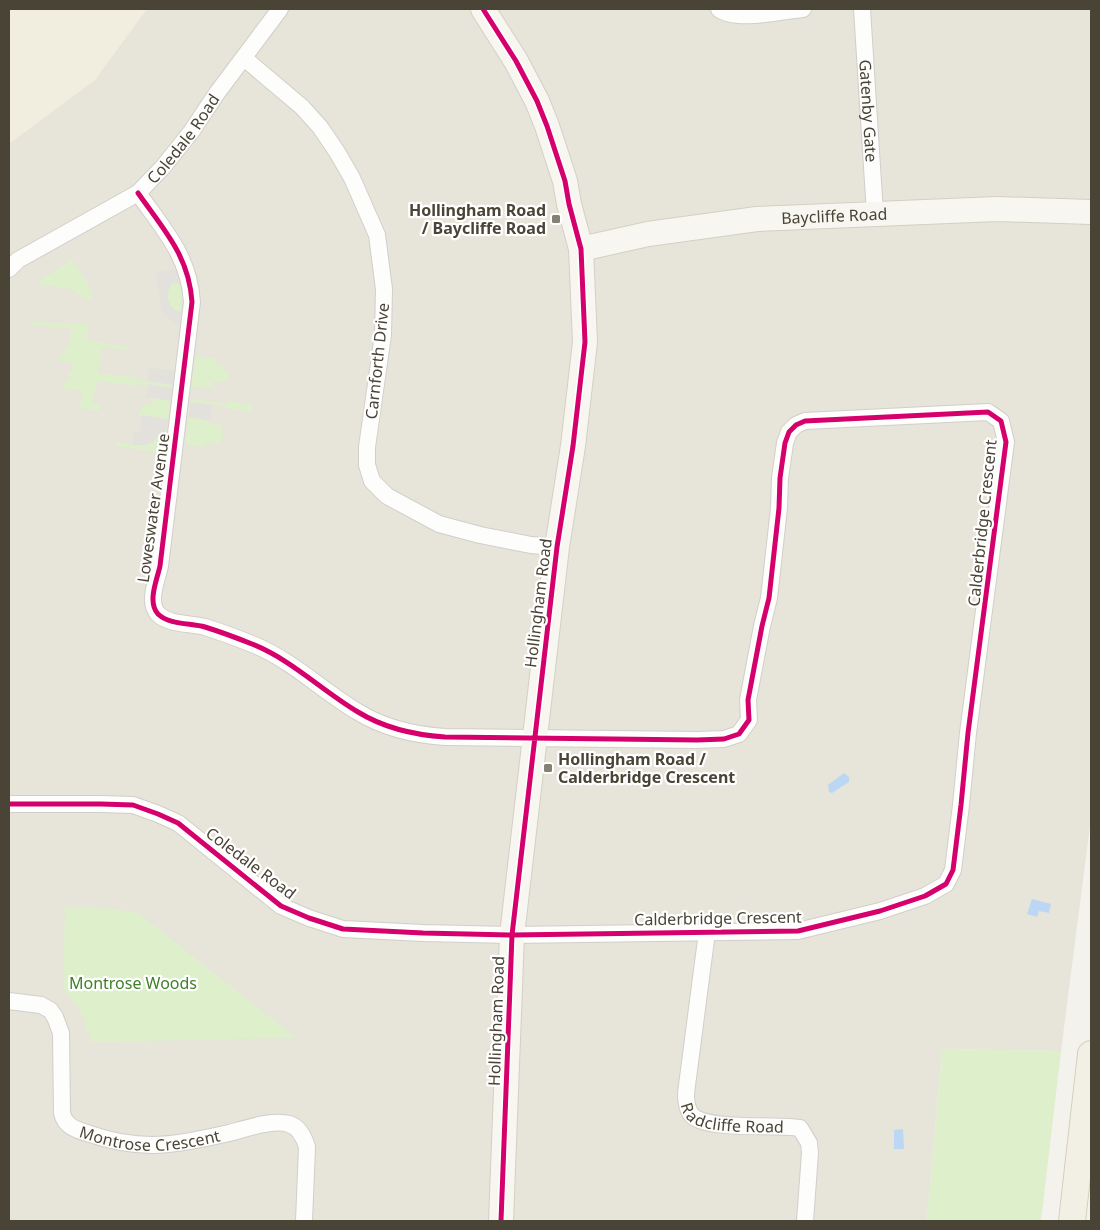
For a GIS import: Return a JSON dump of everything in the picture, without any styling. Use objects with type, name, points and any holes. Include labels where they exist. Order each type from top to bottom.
[{"type":"main road","points":[[1072,1221],[1091,1054]]},
{"type":"street","name":"Coledale Road","points":[[9,269],[18,260],[138,193],[163,167],[191,132],[217,93],[280,9]]},
{"type":"street","name":"Hollingham Road","points":[[483,9],[516,61],[537,101],[565,181],[581,249],[585,342],[573,446],[557,547],[512,935],[501,1221]]},
{"type":"street","points":[[719,9],[729,14],[752,14],[802,9]]},
{"type":"street","name":"Gatenby Gate","points":[[862,9],[875,214]]},
{"type":"street","name":"Carnforth Drive","points":[[244,58],[302,107],[320,127],[352,178],[377,235],[384,289],[383,335],[367,447],[367,465],[372,481],[387,496],[439,524],[480,535],[531,545],[557,547]]},
{"type":"street","name":"Loweswater Avenue","points":[[138,193],[178,250],[188,272],[192,302],[160,566],[153,598],[154,608],[167,620],[204,627],[275,654],[359,713],[396,728],[429,736],[535,737]]},
{"type":"street","name":"Baycliffe Road","points":[[581,249],[648,234],[757,219],[997,209],[1091,212]]},
{"type":"street","name":"Calderbridge Crescent","points":[[512,935],[798,931],[880,910],[925,896],[946,884],[953,870],[955,857],[968,733],[1006,442],[1001,421],[988,412],[805,421],[796,425],[789,432],[780,478],[779,508],[769,598],[748,700],[749,720],[739,734],[724,739],[697,740],[535,737]]},
{"type":"street","name":"Coledale Road","points":[[9,804],[133,805],[158,814],[178,823],[281,906],[309,918],[344,929],[512,935]]},
{"type":"street","name":"Radcliffe Road","points":[[707,932],[686,1093],[689,1111],[694,1117],[713,1124],[800,1128],[809,1143],[810,1153],[805,1221]]},
{"type":"street","name":"Montrose Crescent","points":[[9,1001],[40,1005],[50,1010],[55,1017],[61,1033],[62,1113],[64,1120],[75,1129],[110,1141],[137,1146],[158,1146],[187,1142],[268,1124],[289,1124],[297,1129],[304,1136],[307,1146],[304,1221]]},
{"type":"shaded area","points":[[9,9],[1091,9],[1091,818],[1061,1051],[942,1049],[927,1221],[9,1221]]},
{"type":"shaded area","points":[[9,9],[147,9],[95,80],[9,144]]},
{"type":"shaded area","points":[[178,268],[181,283],[172,284],[167,296],[170,305],[175,310],[181,312],[180,325],[164,316],[161,309],[156,273]]},
{"type":"shaded area","points":[[149,368],[174,371],[173,385],[148,381]]},
{"type":"shaded area","points":[[148,384],[172,388],[170,401],[147,397]]},
{"type":"shaded area","points":[[191,402],[212,405],[210,420],[189,417]]},
{"type":"shaded area","points":[[142,415],[168,419],[166,435],[160,434],[153,442],[147,445],[133,445],[134,433],[140,433]]},
{"type":"green space","points":[[72,259],[92,291],[91,301],[71,289],[36,284]]},
{"type":"green space","points":[[181,283],[181,312],[176,310],[168,301],[168,292],[172,284]]},
{"type":"green space","points":[[34,322],[89,324],[87,340],[128,347],[128,350],[102,347],[98,373],[134,377],[134,379],[173,385],[172,388],[149,384],[148,386],[134,384],[133,386],[97,381],[93,404],[99,405],[99,411],[80,408],[82,390],[63,389],[64,382],[69,382],[69,374],[72,371],[71,361],[60,361],[60,353],[65,353],[66,347],[70,347],[71,328],[34,326]]},
{"type":"green space","points":[[196,356],[216,359],[215,364],[224,365],[223,371],[229,373],[229,378],[224,383],[215,381],[207,387],[191,386]]},
{"type":"green space","points":[[153,398],[170,401],[168,419],[136,415],[140,412],[143,405],[152,403]]},
{"type":"green space","points":[[191,399],[227,404],[227,401],[252,405],[251,412],[225,408],[225,406],[191,402]]},
{"type":"green space","points":[[189,417],[206,420],[210,424],[221,425],[223,440],[220,439],[219,444],[207,443],[204,447],[185,444]]},
{"type":"green space","points":[[160,434],[166,435],[164,453],[115,446],[115,442],[145,444],[156,439]]},
{"type":"green space","name":"Montrose Woods","points":[[65,907],[96,907],[138,913],[296,1038],[91,1042],[80,1010],[63,988]]},
{"type":"green space","points":[[942,1049],[1061,1051],[1041,1221],[927,1221]]},
{"type":"water","points":[[844,773],[849,777],[849,782],[832,793],[829,792],[828,785]]},
{"type":"water","points":[[1032,899],[1051,904],[1049,913],[1039,911],[1037,917],[1027,914]]},
{"type":"water","points":[[903,1129],[904,1149],[894,1149],[894,1130]]},
{"type":"cycle path","points":[[483,9],[516,61],[537,101],[565,181],[581,249],[585,342],[573,446],[557,547],[512,935],[501,1221]]},
{"type":"cycle path","points":[[9,804],[133,805],[158,814],[178,823],[281,906],[309,918],[343,929],[512,935],[798,931],[880,911],[925,896],[946,884],[953,870],[968,733],[1006,442],[1001,421],[988,412],[805,421],[796,425],[789,432],[785,443],[780,478],[779,508],[769,598],[748,700],[749,720],[739,734],[724,739],[697,740],[445,737],[400,730],[368,718],[267,651],[205,627],[168,620],[158,614],[155,609],[153,597],[160,566],[192,302],[186,271],[174,244],[138,193]]},
{"type":"place","name":"Hollingham Road / Baycliffe Road","points":[[556,219]]},
{"type":"place","name":"Hollingham Road / Calderbridge Crescent","points":[[548,768]]}]
